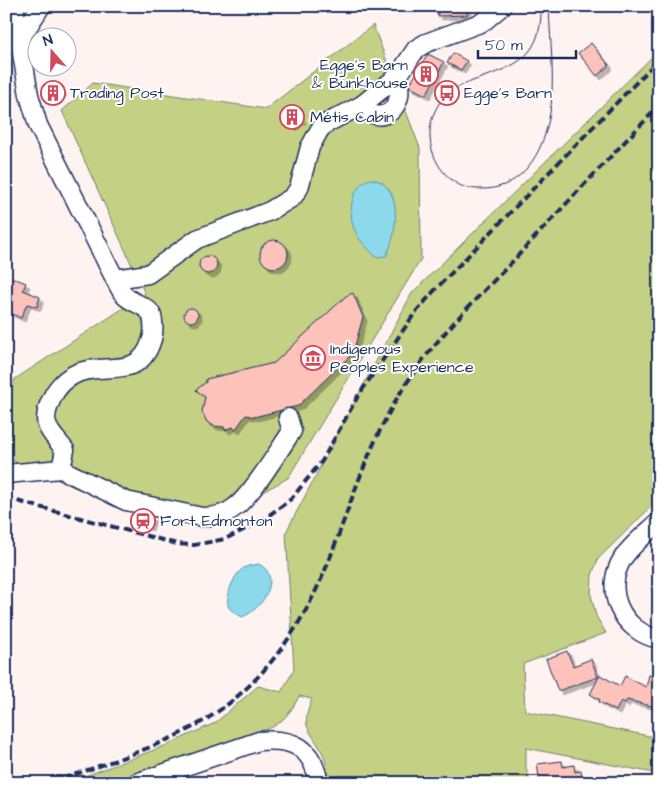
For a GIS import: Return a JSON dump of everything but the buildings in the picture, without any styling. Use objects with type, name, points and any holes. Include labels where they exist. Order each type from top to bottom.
[{"type":"street","points":[[14,6],[29,95],[38,125],[115,280],[125,296],[149,310],[152,317],[153,337],[146,355],[136,363],[118,369],[80,372],[72,376],[55,391],[46,414],[46,425],[53,439],[64,450],[61,469]]},
{"type":"street","points":[[20,37],[40,6]]},
{"type":"street","points":[[115,280],[148,274],[203,236],[270,212],[292,197],[299,188],[310,147],[320,129],[327,122],[362,105],[398,76],[416,49],[426,43],[483,22],[502,6]]},
{"type":"street","points":[[6,474],[61,469],[126,501],[202,517],[220,515],[230,511],[246,496],[292,431],[288,418]]},
{"type":"street","points":[[659,522],[622,559],[615,578],[614,588],[619,608],[629,624],[644,635],[659,640]]},
{"type":"street","points":[[136,783],[259,741],[278,739],[292,742],[306,752],[316,770],[319,783]]},
{"type":"green space","points":[[373,25],[420,148],[421,259],[288,478],[250,499],[215,510],[124,508],[6,458],[6,402],[15,379],[145,294],[62,111],[93,83],[266,109]]},
{"type":"green space","points":[[659,50],[659,499],[598,559],[592,575],[591,595],[596,616],[606,633],[523,664],[525,711],[659,738],[659,774],[526,748],[526,769],[531,783],[329,783],[324,756],[306,722],[312,699],[299,696],[283,719],[266,730],[109,783],[67,783],[167,745],[215,723],[258,686],[281,692],[294,670],[286,532],[412,293]]},
{"type":"water","points":[[370,179],[381,182],[389,189],[393,199],[395,223],[386,256],[376,257],[360,240],[353,226],[351,210],[354,195],[363,183]]},
{"type":"water","points":[[259,564],[270,577],[270,585],[267,593],[256,608],[242,617],[229,608],[229,592],[240,571],[247,566]]},
{"type":"tram line","points":[[541,6],[540,28],[534,44],[526,56],[500,71],[452,90],[435,111],[431,124],[432,150],[445,174],[462,186],[481,189],[494,188],[516,179],[538,151],[547,127],[552,98],[549,6]]},
{"type":"railway","points":[[6,498],[177,544],[194,545],[225,539],[260,522],[291,499],[322,461],[358,396],[415,313],[434,291],[659,59]]},
{"type":"railway","points":[[52,783],[141,751],[176,736],[218,711],[241,694],[261,674],[279,652],[310,603],[376,440],[397,398],[421,362],[459,317],[659,106]]},
{"type":"place","name":"Egge's Barn & Bunkhouse","points":[[426,74]]},
{"type":"place","name":"Trading Post","points":[[53,93]]},
{"type":"place","name":"Egge's Barn","points":[[447,93]]},
{"type":"place","name":"Métis Cabin","points":[[292,117]]},
{"type":"place","name":"Indigenous Peoples Experience","points":[[313,358]]},
{"type":"place","name":"Fort Edmonton","points":[[143,521]]}]
